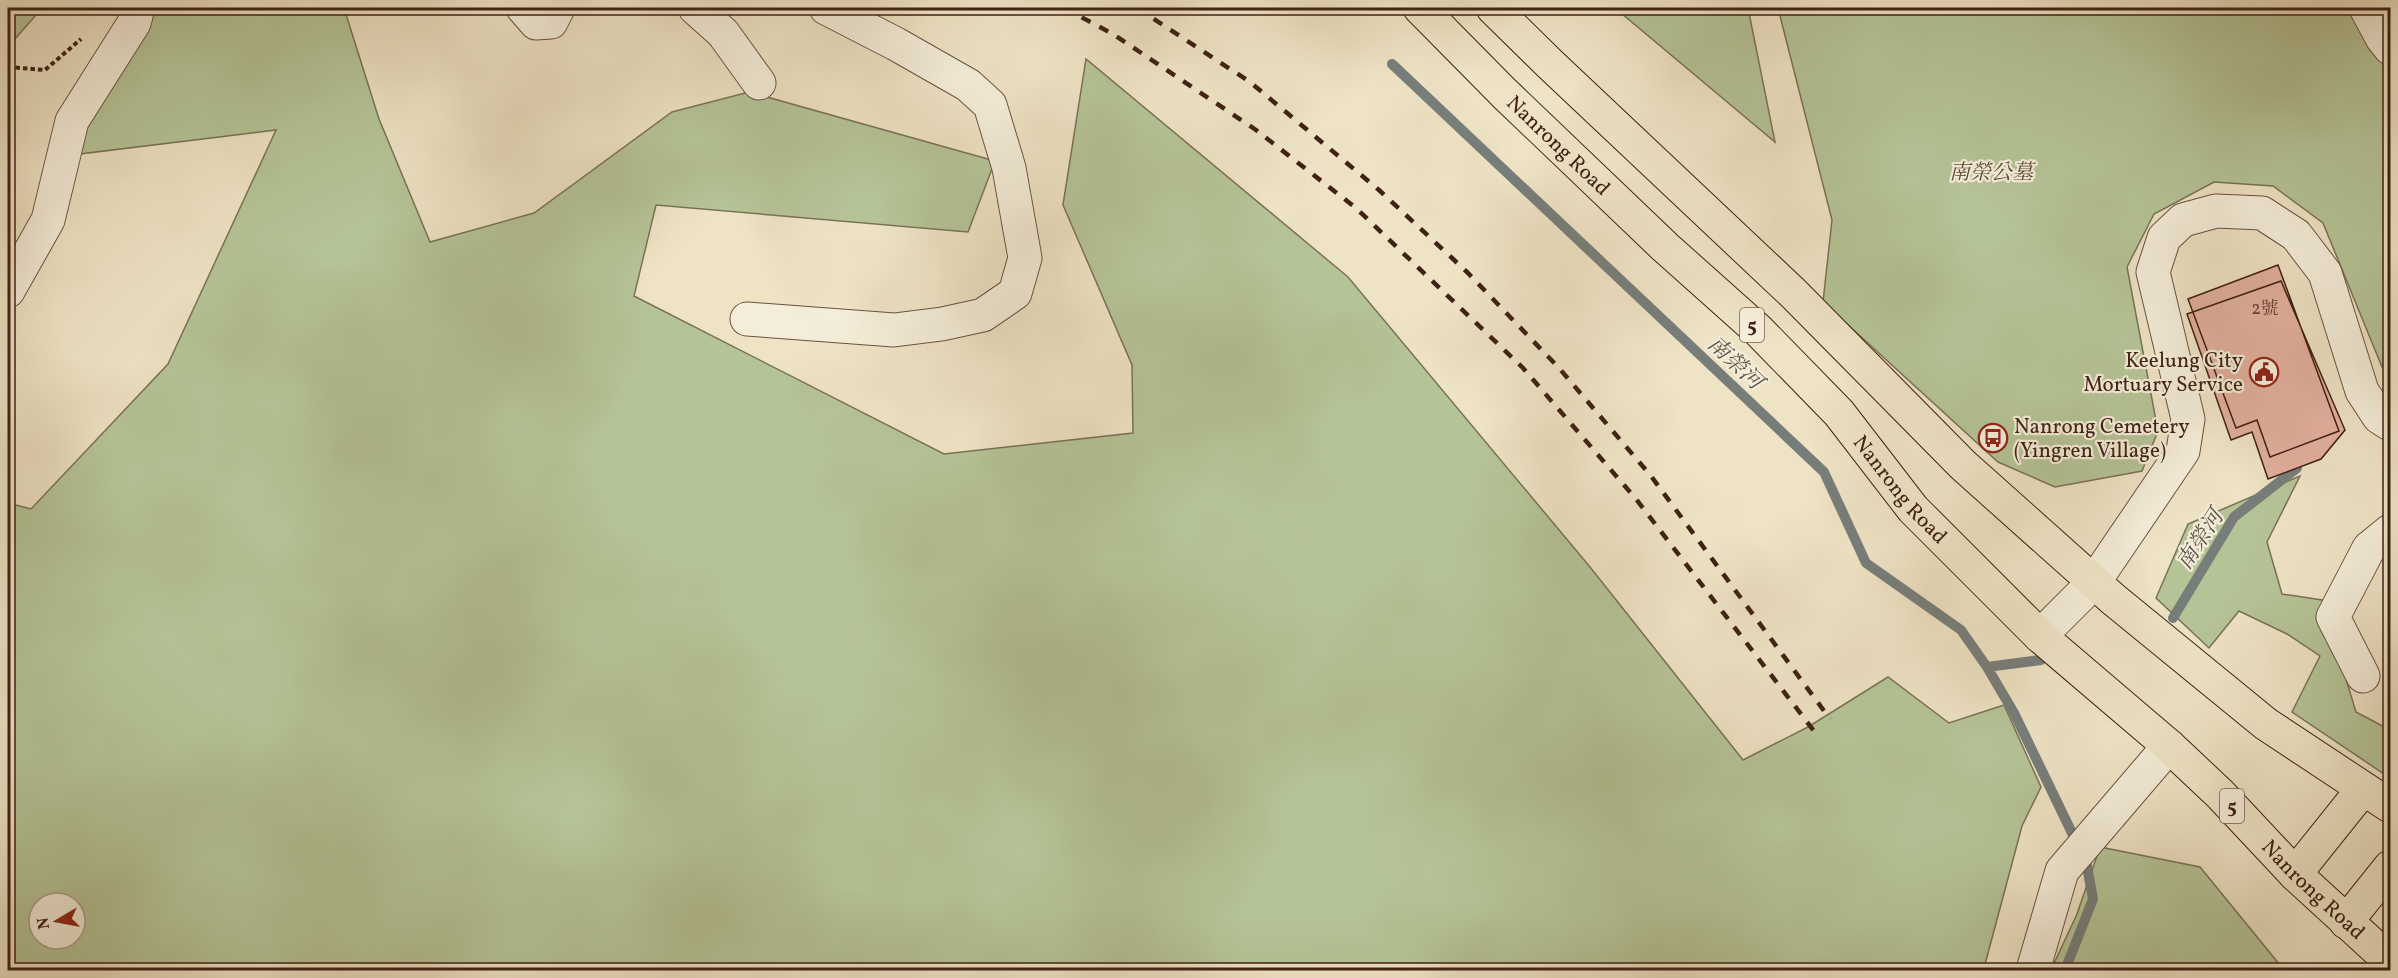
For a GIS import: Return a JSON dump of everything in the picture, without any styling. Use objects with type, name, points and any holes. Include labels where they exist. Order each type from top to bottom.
[{"type":"main road","name":"Nanrong Road","points":[[1420,8],[1504,93],[1665,247],[1758,330],[1831,404],[1913,509],[2040,636],[2169,746],[2220,794],[2295,874],[2391,961]]},
{"type":"main road","name":"5","points":[[1493,8],[1794,294],[1963,465],[2094,582],[2266,724],[2391,806]]},
{"type":"main road","points":[[2295,874],[2363,789]]},
{"type":"main road","points":[[2346,922],[2391,867]]},
{"type":"street","points":[[8,291],[48,220],[72,121],[134,23],[138,8]]},
{"type":"street","points":[[523,8],[536,23],[551,22],[558,8]]},
{"type":"street","points":[[695,8],[723,33],[759,83]]},
{"type":"street","points":[[747,319],[894,330],[942,324],[983,315],[1014,293],[1026,258],[1009,168],[990,105],[968,85],[826,8]]},
{"type":"street","points":[[2366,8],[2382,38],[2391,48]]},
{"type":"street","points":[[2040,636],[2094,582],[2183,451],[2188,419],[2153,272],[2164,238],[2183,220],[2216,211],[2262,213],[2296,235],[2325,273],[2362,391],[2379,417],[2391,424]]},
{"type":"street","points":[[2362,676],[2333,617],[2369,548],[2391,531]]},
{"type":"street","points":[[2033,970],[2062,871],[2169,746]]},
{"type":"path","points":[[8,67],[45,70],[86,33]]},
{"type":"green space","points":[[8,8],[42,8],[8,47]]},
{"type":"green space","points":[[126,8],[344,8],[379,119],[430,242],[534,213],[672,112],[749,92],[995,161],[968,232],[656,205],[634,296],[944,454],[1133,433],[1132,365],[1063,205],[1086,59],[1348,277],[1590,567],[1743,760],[1808,727],[1888,677],[1949,723],[2004,705],[2041,787],[2022,826],[1984,968],[1982,970],[8,970],[8,503],[31,509],[168,364],[276,130],[71,155]]},
{"type":"green space","points":[[1615,8],[1748,8],[1775,142]]},
{"type":"green space","name":"南榮公墓","points":[[1778,8],[2390,8],[2390,379],[2382,367],[2323,223],[2273,186],[2214,182],[2154,214],[2127,267],[2158,431],[2142,471],[2055,487],[1998,462],[1823,302],[1832,220]]},
{"type":"green space","points":[[2300,476],[2267,542],[2282,594],[2322,600],[2356,712],[2390,730],[2390,778],[2292,712],[2320,656],[2287,634],[2239,611],[2209,648],[2156,598],[2188,524]]},
{"type":"green space","points":[[2100,847],[2200,867],[2284,970],[2051,970],[2077,914]]},
{"type":"building","name":"Keelung City Mortuary Service","points":[[2278,265],[2339,431],[2270,457],[2257,420],[2236,428],[2188,299]]},
{"type":"building","name":"Keelung City Mortuary Service","points":[[2281,281],[2345,430],[2321,459],[2268,479],[2252,432],[2231,440],[2187,314]]},
{"type":"waterway","name":"南榮河","points":[[1392,64],[1824,472],[1866,563],[1961,630],[1987,667],[2041,660]]},
{"type":"waterway","name":"南榮河","points":[[2173,618],[2234,517],[2297,468]]},
{"type":"waterway","points":[[1987,667],[2014,713],[2073,835]]},
{"type":"waterway","points":[[2065,970],[2093,899],[2086,861]]},
{"type":"railway","points":[[1064,8],[1113,34],[1256,130],[1356,208],[1523,368],[1636,499],[1814,731]]},
{"type":"railway","points":[[1137,8],[1250,82],[1379,190],[1467,272],[1559,368],[1651,476],[1830,719]]},
{"type":"place","name":"Keelung City Mortuary Service","points":[[2264,372]]},
{"type":"place","name":"Nanrong Cemetery (Yingren Village)","points":[[1993,438]]}]
